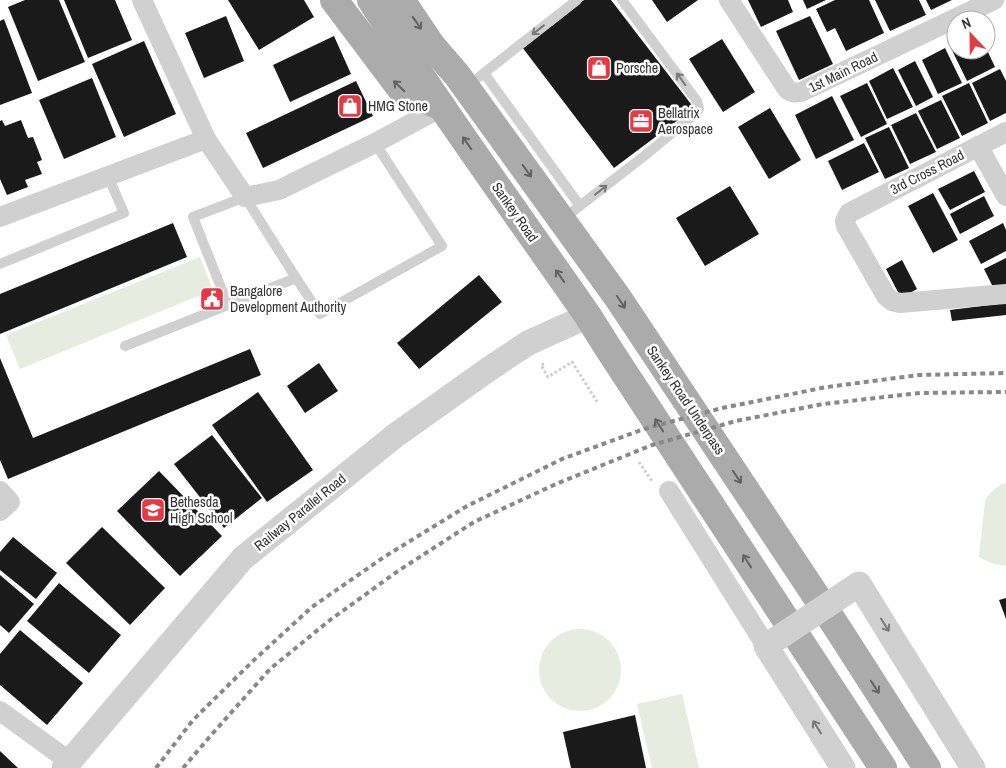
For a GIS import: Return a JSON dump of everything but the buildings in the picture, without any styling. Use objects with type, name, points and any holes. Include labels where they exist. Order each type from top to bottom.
[{"type":"main road","points":[[334,0],[401,90],[442,107]]},
{"type":"main road","name":"Sankey Road","points":[[371,0],[442,107],[588,316]]},
{"type":"main road","points":[[401,0],[432,46],[469,79]]},
{"type":"main road","points":[[422,0],[445,34],[469,79],[571,213]]},
{"type":"main road","name":"Sankey Road Underpass","points":[[571,213],[622,304],[840,632],[927,768]]},
{"type":"main road","points":[[588,316],[883,768]]},
{"type":"street","points":[[142,0],[206,139],[245,197],[279,190],[375,143],[442,107]]},
{"type":"street","name":"1st Main Road","points":[[729,0],[786,89],[795,93],[801,92],[994,0]]},
{"type":"street","name":"3rd Cross Road","points":[[1006,132],[849,213],[845,221],[846,226],[886,296],[892,301],[900,303],[1006,294]]},
{"type":"street","points":[[0,217],[206,139]]},
{"type":"street","points":[[978,146],[1006,196]]},
{"type":"street","name":"Railway Parallel Road","points":[[67,765],[243,558],[396,435],[481,374],[528,343],[588,316]]},
{"type":"street","points":[[0,491],[10,502],[0,512]]},
{"type":"street","points":[[669,491],[773,641],[843,768]]},
{"type":"street","points":[[773,641],[859,584],[973,768]]},
{"type":"street","points":[[0,711],[67,765]]},
{"type":"lane","points":[[469,79],[576,0]]},
{"type":"lane","points":[[571,213],[699,109],[697,101],[622,0]]},
{"type":"lane","points":[[228,305],[193,217],[245,197],[320,314],[442,246],[375,143]]},
{"type":"lane","points":[[0,264],[124,214],[108,176]]},
{"type":"lane","points":[[125,346],[296,278]]},
{"type":"path","points":[[541,366],[548,377],[572,362],[598,403]]},
{"type":"shaded area","points":[[200,257],[213,290],[20,369],[6,335]]},
{"type":"shaded area","points":[[1006,483],[1006,565],[1002,565],[979,557],[985,501],[994,490]]},
{"type":"shaded area","points":[[580,629],[596,632],[609,641],[618,654],[621,670],[618,686],[609,699],[596,708],[580,711],[564,708],[551,699],[542,686],[539,670],[542,654],[551,641],[564,632]]},
{"type":"shaded area","points":[[682,694],[699,768],[652,768],[637,704]]},
{"type":"railway","points":[[156,768],[193,720],[312,607],[384,557],[467,506],[562,459],[644,429],[722,408],[827,387],[919,375],[1006,373]]},
{"type":"railway","points":[[183,768],[270,669],[330,620],[398,571],[474,522],[556,484],[652,445],[736,421],[823,404],[920,393],[1006,392]]},
{"type":"place","name":"Porsche","points":[[599,68]]},
{"type":"place","name":"HMG Stone","points":[[350,106]]},
{"type":"place","name":"Bellatrix Aerospace","points":[[641,121]]},
{"type":"place","name":"Bangalore Development Authority","points":[[212,299]]},
{"type":"place","name":"Bethesda High School","points":[[153,510]]}]
